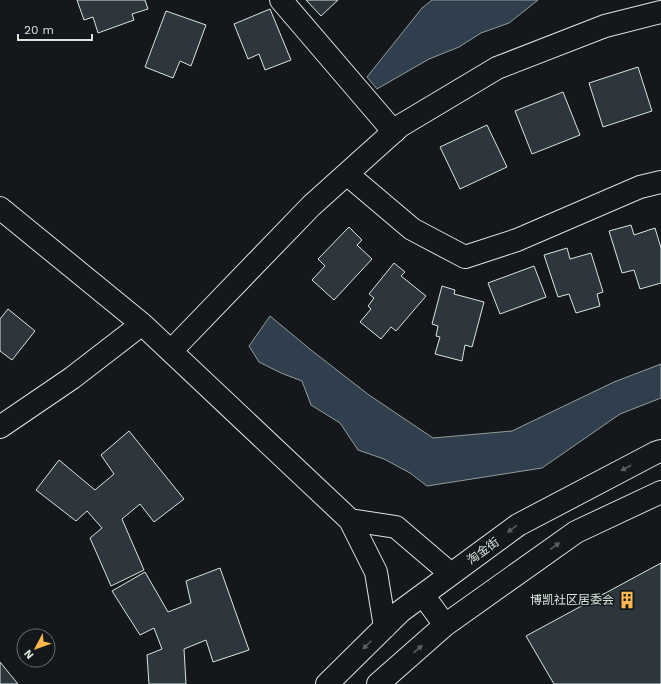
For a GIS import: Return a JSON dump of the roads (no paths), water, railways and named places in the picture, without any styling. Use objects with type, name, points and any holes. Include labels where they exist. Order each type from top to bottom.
[{"type":"street","points":[[280,0],[394,132]]},
{"type":"street","points":[[171,351],[311,206],[400,126],[496,68],[605,26],[661,12]]},
{"type":"street","points":[[346,174],[412,229],[465,257],[517,240],[640,187],[661,182]]},
{"type":"street","points":[[0,208],[142,324],[350,520],[376,572],[385,627]]},
{"type":"street","points":[[0,427],[72,378],[142,324]]},
{"type":"street","name":"淘金街","points":[[327,684],[401,611],[518,525],[661,451]]},
{"type":"street","points":[[378,684],[445,625],[576,532],[661,492]]},
{"type":"street","points":[[350,520],[396,527],[451,574]]},
{"type":"street","points":[[423,595],[445,625]]},
{"type":"water","points":[[432,0],[538,0],[509,23],[481,33],[459,47],[429,59],[377,89],[367,77],[422,8]]},
{"type":"water","points":[[270,316],[369,395],[433,438],[512,431],[614,382],[661,364],[661,398],[620,414],[542,468],[427,486],[410,473],[384,459],[358,450],[340,423],[311,405],[302,381],[259,362],[249,346]]},
{"type":"place","name":"博凯社区居委会","points":[[627,600]]}]
